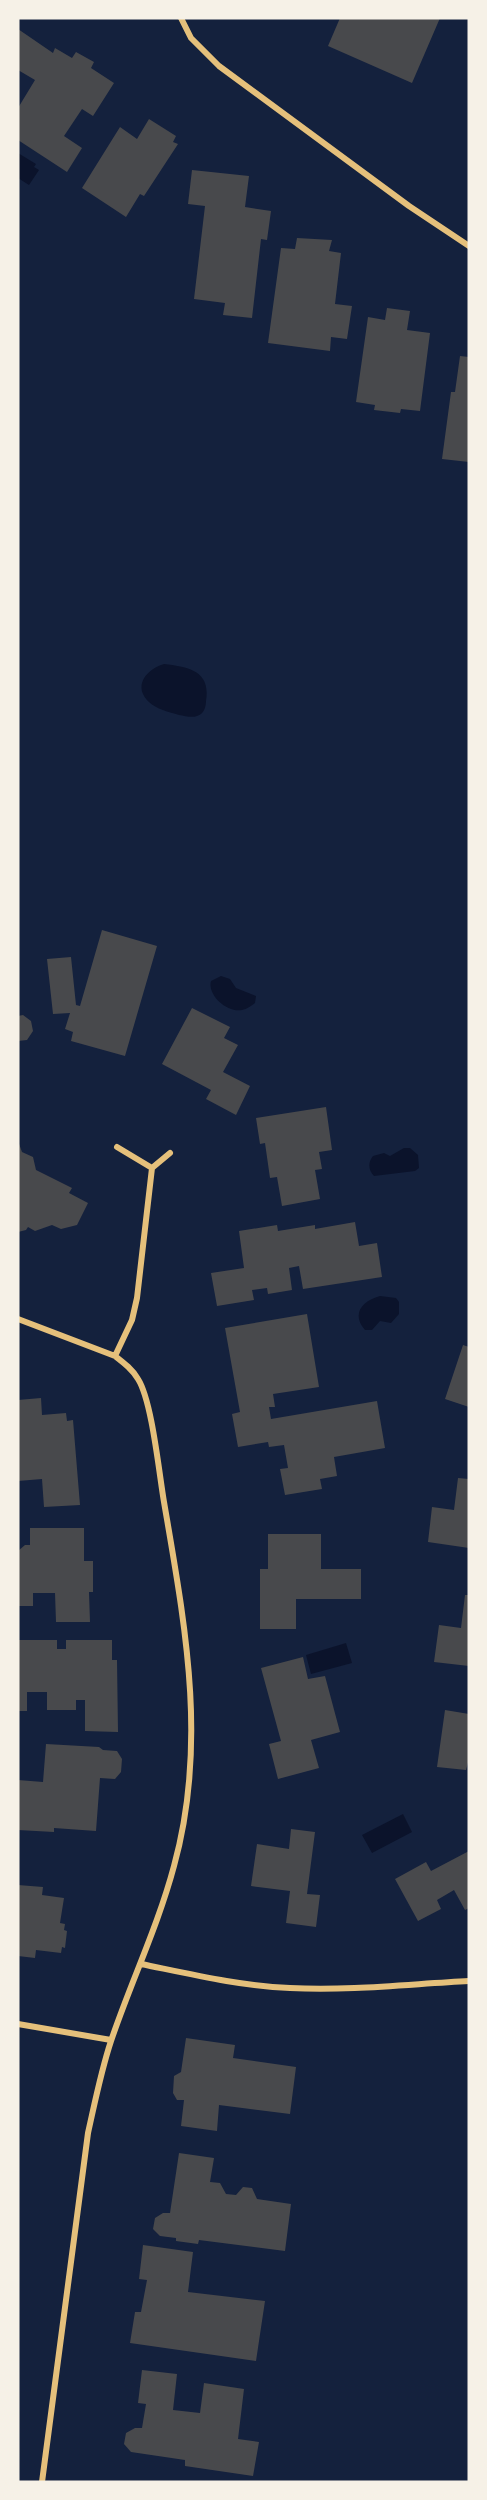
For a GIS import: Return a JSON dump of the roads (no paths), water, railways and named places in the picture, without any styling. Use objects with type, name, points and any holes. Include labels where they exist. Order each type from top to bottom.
[{"type":"street","points":[[181,18],[191,38],[219,66],[409,206],[469,246]]},
{"type":"street","points":[[117,1147],[152,1168]]},
{"type":"street","points":[[115,1356],[132,1320],[137,1298],[152,1168],[170,1153]]},
{"type":"street","points":[[18,1319],[115,1356],[138,1379],[144,1396],[170,1539],[191,1678],[192,1755],[182,1830],[174,1866],[141,1964],[111,2040],[99,2081],[88,2133],[42,2482]]},
{"type":"street","points":[[141,1964],[244,1984],[290,1988],[344,1988],[469,1981]]},
{"type":"street","points":[[18,2024],[111,2040]]},
{"type":"water","points":[[18,153],[36,164],[34,167],[39,170],[29,185],[18,178]]},
{"type":"water","points":[[164,664],[190,669],[202,677],[207,691],[206,706],[201,714],[191,717],[171,713],[155,707],[144,696],[142,684],[147,674]]},
{"type":"water","points":[[221,976],[230,979],[236,988],[256,996],[255,1003],[246,1009],[236,1010],[219,1002],[212,992],[211,981]]},
{"type":"water","points":[[404,1148],[410,1148],[418,1155],[419,1168],[415,1171],[374,1176],[369,1166],[373,1156],[384,1153],[390,1156]]},
{"type":"water","points":[[380,1296],[396,1298],[399,1302],[399,1314],[391,1323],[380,1321],[372,1330],[365,1330],[359,1319],[360,1309],[368,1301]]},
{"type":"water","points":[[346,1643],[352,1663],[311,1674],[306,1655]]},
{"type":"water","points":[[403,1814],[412,1832],[372,1853],[362,1835]]}]
